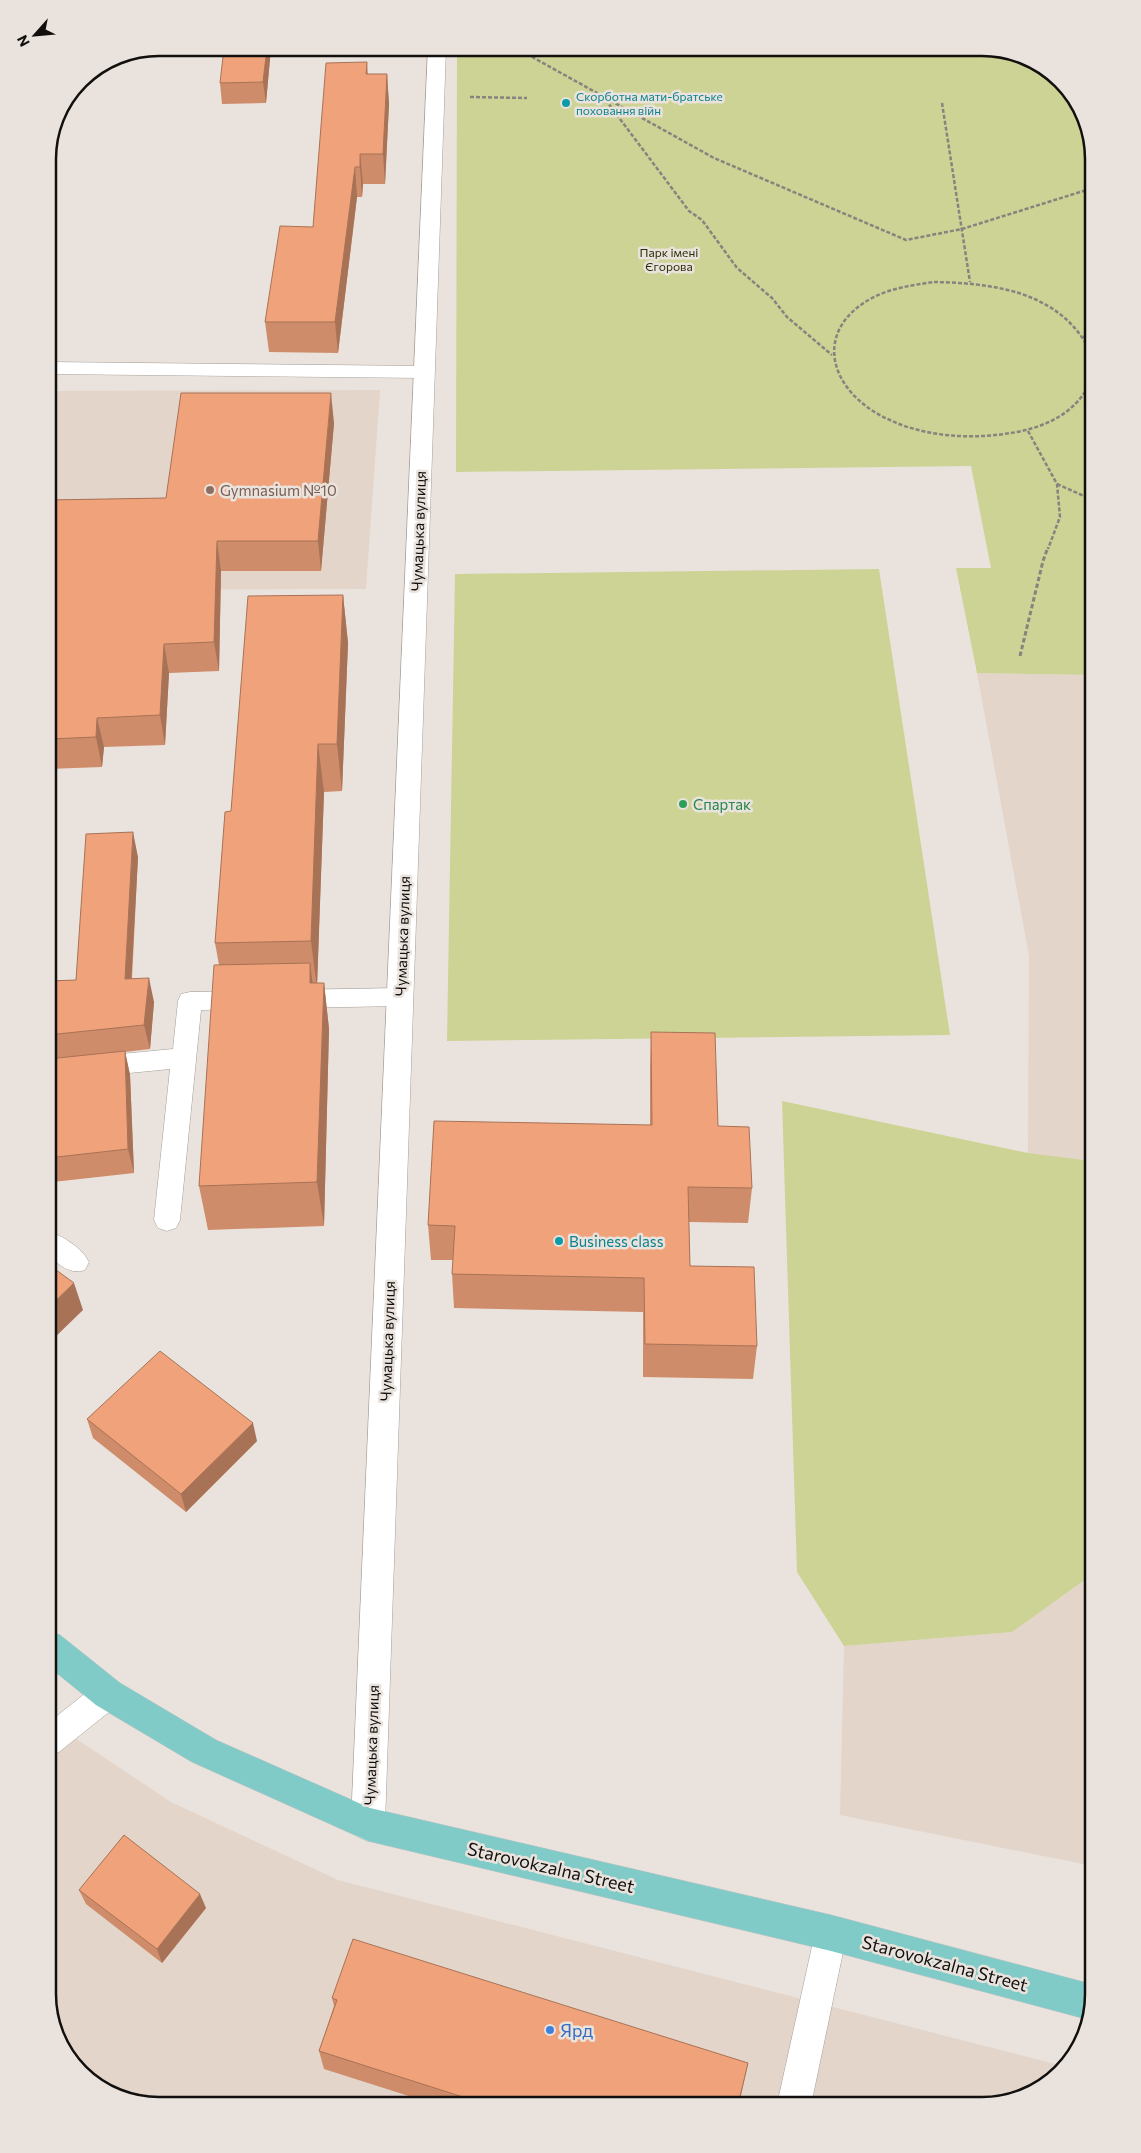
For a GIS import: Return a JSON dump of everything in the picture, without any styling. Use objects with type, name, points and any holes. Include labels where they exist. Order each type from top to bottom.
[{"type":"main road","name":"Starovokzalna Street","points":[[56,1652],[108,1694],[204,1751],[368,1824],[830,1932],[1085,2000]]},
{"type":"street","name":"Чумацька вулиця","points":[[368,1824],[437,56]]},
{"type":"lane","points":[[56,368],[424,372]]},
{"type":"lane","points":[[166,1220],[182,1058],[190,1001],[400,997]]},
{"type":"lane","points":[[56,1070],[182,1058]]},
{"type":"lane","points":[[56,1248],[76,1262]]},
{"type":"lane","points":[[56,1736],[108,1694]]},
{"type":"lane","points":[[796,2097],[830,1932]]},
{"type":"path","points":[[531,56],[714,158],[906,240],[962,230],[1085,191]]},
{"type":"path","points":[[600,93],[689,211],[702,220],[737,268],[772,298],[787,317],[832,355]]},
{"type":"path","points":[[435,97],[527,98]]},
{"type":"path","points":[[942,103],[970,282]]},
{"type":"path","points":[[1085,341],[1064,317],[1038,300],[1005,288],[970,282],[926,283],[900,287],[871,298],[848,314],[836,333],[832,355],[839,377],[856,398],[883,416],[916,430],[954,437],[992,437],[1028,431],[1058,419],[1080,401],[1085,393]]},
{"type":"path","points":[[1020,656],[1043,561],[1060,517],[1057,484],[1028,431]]},
{"type":"path","points":[[1057,484],[1085,496]]},
{"type":"shaded area","name":"Gymnasium №10","points":[[380,390],[366,589],[56,590],[56,391]]},
{"type":"shaded area","points":[[977,673],[1085,675],[1085,1160],[1028,1153],[1029,956]]},
{"type":"shaded area","points":[[1085,1580],[1085,1864],[840,1815],[844,1646],[1012,1632]]},
{"type":"shaded area","points":[[56,1725],[171,1802],[338,1880],[1057,2064],[1045,2075],[1021,2089],[1002,2095],[982,2097],[152,2097],[126,2091],[102,2079],[82,2062],[64,2033],[58,2014],[56,1994]]},
{"type":"green space","name":"Парк імені Єгорова","points":[[457,56],[989,56],[1015,62],[1039,74],[1059,91],[1071,108],[1081,132],[1085,152],[1085,675],[977,673],[956,568],[991,568],[971,466],[456,472]]},
{"type":"green space","name":"Спартак","points":[[879,569],[950,1035],[447,1041],[455,574]]},
{"type":"green space","points":[[782,1101],[1028,1153],[1085,1160],[1085,1580],[1012,1632],[844,1646],[797,1572]]},
{"type":"building","points":[[223,56],[266,56],[263,82],[220,83]]},
{"type":"building","points":[[367,62],[366,74],[387,74],[383,154],[360,154],[360,167],[355,167],[335,322],[265,322],[280,226],[313,227],[326,63]]},
{"type":"building","points":[[181,393],[331,393],[318,541],[217,541],[214,642],[164,644],[160,715],[97,718],[96,737],[56,739],[56,500],[166,498]]},
{"type":"building","points":[[343,595],[337,744],[318,744],[311,941],[215,943],[225,812],[231,811],[248,596]]},
{"type":"building","points":[[133,832],[125,979],[149,978],[144,1025],[56,1034],[56,981],[76,980],[86,834]]},
{"type":"building","points":[[310,963],[310,983],[324,983],[317,1182],[199,1186],[214,965]]},
{"type":"building","name":"Business class","points":[[651,1032],[715,1033],[718,1126],[749,1127],[752,1188],[688,1187],[690,1266],[754,1267],[757,1346],[645,1344],[644,1278],[452,1274],[455,1226],[428,1225],[434,1121],[652,1125]]},
{"type":"building","points":[[125,1051],[128,1149],[56,1157],[56,1058]]},
{"type":"building","points":[[56,1270],[74,1283],[56,1300]]},
{"type":"building","points":[[160,1351],[253,1423],[181,1494],[87,1419]]},
{"type":"building","points":[[124,1835],[200,1894],[157,1949],[79,1890]]},
{"type":"building","points":[[353,1939],[748,2063],[740,2097],[463,2097],[319,2051],[337,2000],[332,1998]]},
{"type":"place","name":"Скорботна мати-братське поховання війн","points":[[566,103]]},
{"type":"place","name":"Gymnasium №10","points":[[210,490]]},
{"type":"place","name":"Спартак","points":[[683,804]]},
{"type":"place","name":"Business class","points":[[559,1241]]},
{"type":"place","name":"Ярд","points":[[550,2030]]}]
